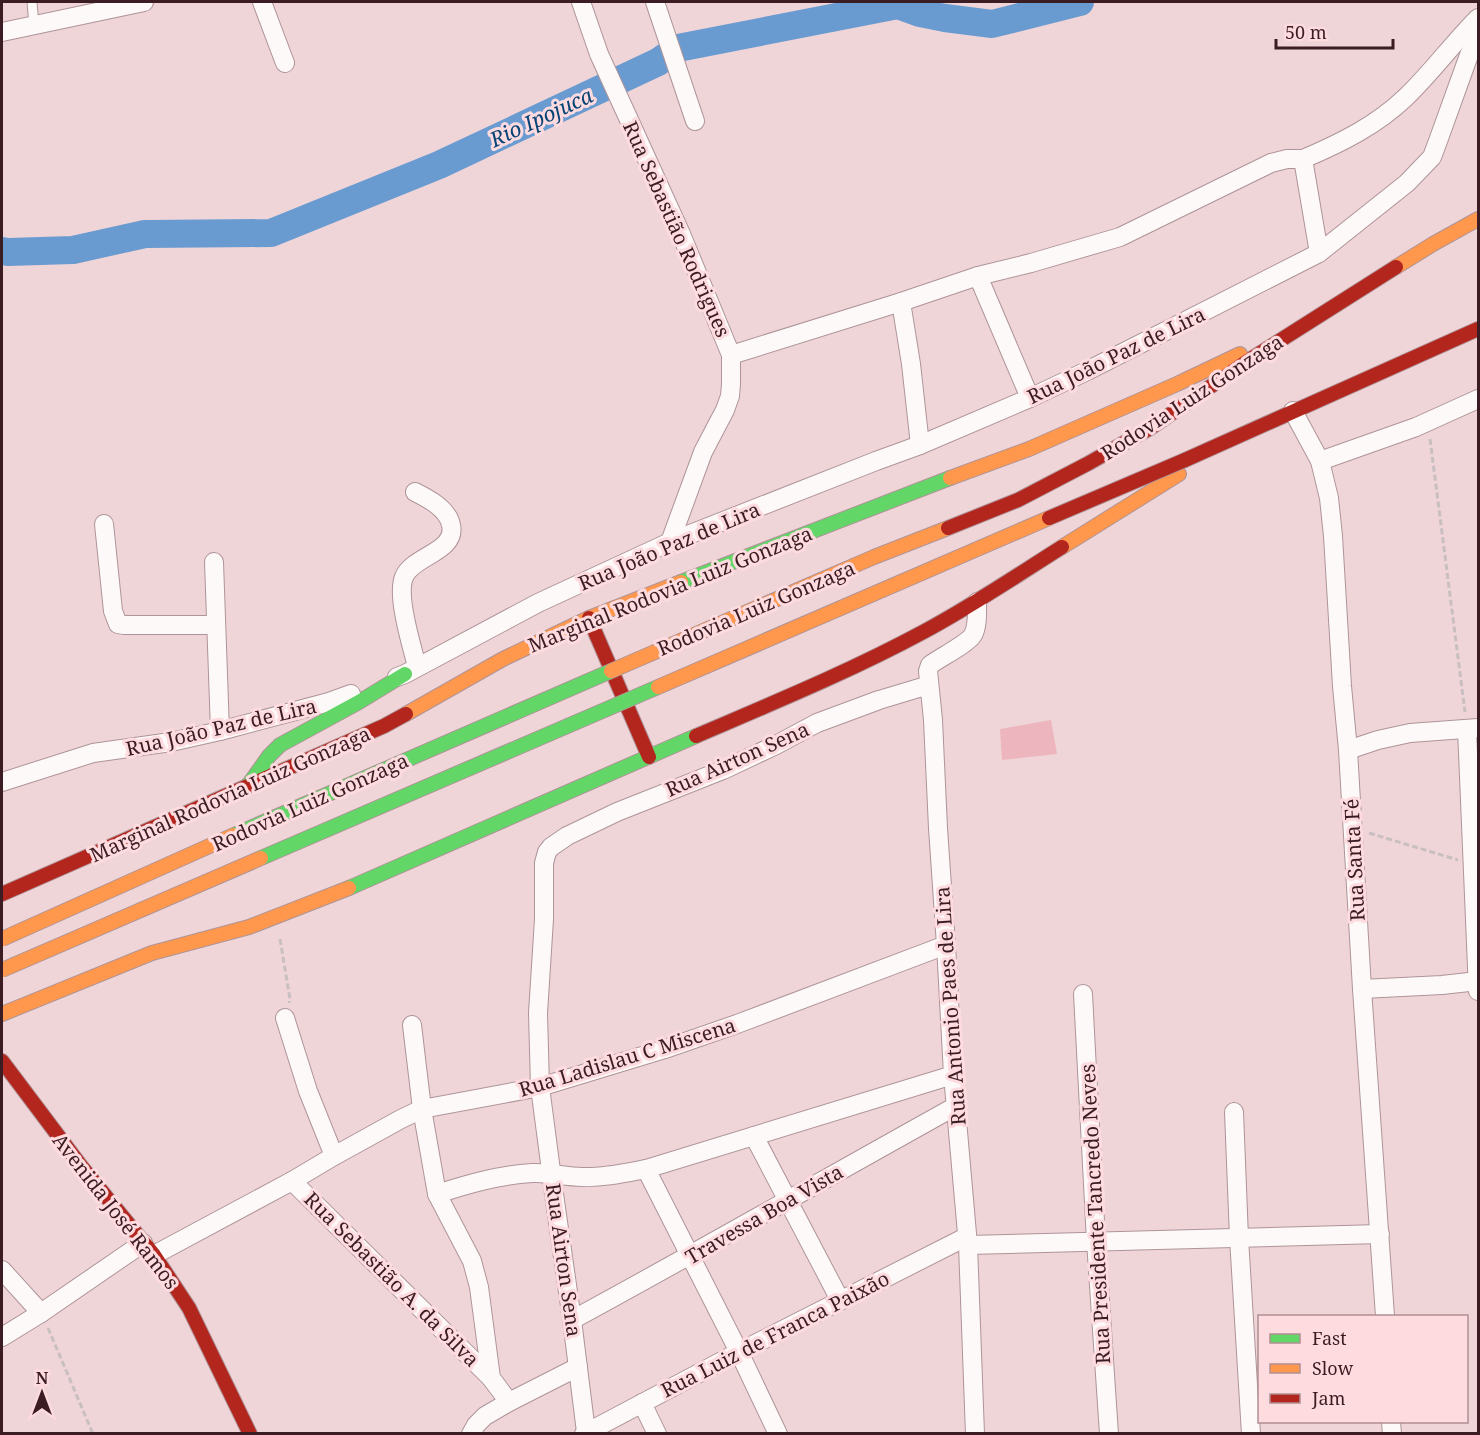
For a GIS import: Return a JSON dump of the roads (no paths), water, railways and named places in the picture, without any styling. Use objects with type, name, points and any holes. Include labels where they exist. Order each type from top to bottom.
[{"type":"main road","name":"Rodovia Luiz Gonzaga","points":[[2,939],[245,830],[874,557],[1018,500],[1152,427],[1315,318],[1433,244],[1479,219]]},
{"type":"main road","name":"Marginal Rodovia Luiz Gonzaga","points":[[2,894],[384,726],[503,659],[581,602],[919,489],[1029,449],[1177,384],[1315,318]]},
{"type":"main road","name":"Rodovia Luiz Gonzaga","points":[[2,970],[1241,436],[1389,367],[1479,329]]},
{"type":"main road","points":[[2,1014],[152,953],[249,927],[332,896],[848,670],[924,632],[977,602],[1241,436]]},
{"type":"main road","points":[[581,602],[649,757]]},
{"type":"main road","points":[[247,788],[269,756],[280,745],[411,671]]},
{"type":"main road","name":"Avenida José Ramos","points":[[2,1061],[81,1166],[148,1249],[189,1308],[250,1434]]},
{"type":"street","points":[[2,32],[144,2]]},
{"type":"street","points":[[262,2],[285,63]]},
{"type":"street","name":"Rua Sebastião Rodrigues","points":[[581,2],[599,54],[681,234],[731,355],[730,396],[703,452],[670,542]]},
{"type":"street","points":[[655,2],[695,121]]},
{"type":"street","name":"Rua Sebastião Rodrigues","points":[[731,355],[978,276],[1120,237],[1271,163],[1287,159],[1303,159],[1336,145],[1385,115],[1413,90],[1479,18]]},
{"type":"street","name":"Rua João Paz de Lira","points":[[2,782],[93,753],[171,742],[329,702],[411,671],[517,614],[581,602],[670,542],[920,445],[1030,398],[1097,366],[1319,253],[1407,183],[1432,157],[1469,55],[1479,38]]},
{"type":"street","points":[[1303,159],[1319,253]]},
{"type":"street","points":[[978,276],[1030,398]]},
{"type":"street","points":[[901,302],[920,445]]},
{"type":"street","points":[[1320,461],[1428,422],[1479,399]]},
{"type":"street","name":"Rua Santa Fé","points":[[1293,411],[1320,461],[1329,498],[1333,536],[1385,1315]]},
{"type":"street","points":[[411,671],[403,602],[404,575],[410,568],[444,545],[450,539],[452,530],[450,521],[444,512],[431,500],[415,492]]},
{"type":"street","points":[[104,524],[112,611],[118,624],[216,625]]},
{"type":"street","points":[[214,562],[220,731]]},
{"type":"street","name":"Rua Antonio Paes de Lira","points":[[975,1434],[967,1241],[953,1075],[933,720],[928,671],[930,665],[966,642],[973,634],[976,625],[977,602]]},
{"type":"street","name":"Rua Airton Sena","points":[[585,1433],[540,1087],[538,1013],[544,919],[544,863],[547,852],[567,836],[618,812],[723,770],[817,723],[879,700],[929,685]]},
{"type":"street","points":[[1348,750],[1410,733],[1473,729],[1473,865],[1479,991]]},
{"type":"street","name":"Rua Ladislau C Miscena","points":[[2,1337],[148,1249],[292,1181],[400,1119],[422,1109],[540,1087],[665,1049],[946,945]]},
{"type":"street","points":[[1362,989],[1478,981]]},
{"type":"street","name":"Rua Presidente Tancredo Neves","points":[[1083,994],[1109,1434]]},
{"type":"street","points":[[285,1018],[308,1091],[334,1156]]},
{"type":"street","points":[[412,1025],[422,1109],[437,1194],[472,1262],[479,1287],[491,1378]]},
{"type":"street","points":[[437,1194],[475,1182],[531,1173],[552,1173],[583,1178],[646,1169],[953,1075]]},
{"type":"street","name":"Travessa Boa Vista","points":[[572,1320],[956,1106]]},
{"type":"street","points":[[1234,1112],[1251,1434]]},
{"type":"street","points":[[754,1136],[840,1300]]},
{"type":"street","points":[[646,1169],[778,1434]]},
{"type":"street","name":"Rua Sebastião A. da Silva","points":[[292,1181],[491,1378],[509,1402]]},
{"type":"street","name":"Rua Luiz de Franca Paixão","points":[[585,1433],[840,1300],[967,1241],[1096,1241],[1380,1234]]},
{"type":"street","points":[[2,1270],[41,1312]]},
{"type":"street","points":[[471,1434],[485,1416],[578,1367]]},
{"type":"street","points":[[642,1403],[657,1434]]},
{"type":"lane","points":[[32,2],[34,25]]},
{"type":"waterway","name":"Rio Ipojuca","points":[[2,251],[73,250],[145,234],[271,233],[439,165],[658,62],[678,48],[898,5],[920,13],[992,24],[1080,2]]}]
